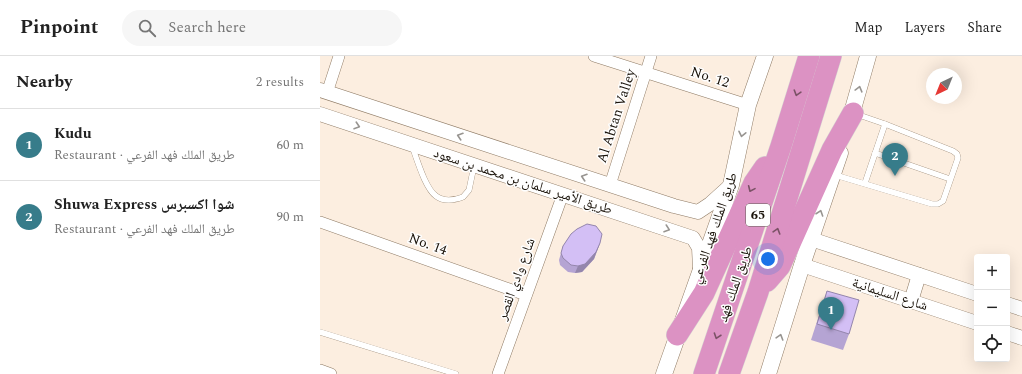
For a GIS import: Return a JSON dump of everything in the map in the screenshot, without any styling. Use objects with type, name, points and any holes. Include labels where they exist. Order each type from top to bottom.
[{"type":"highway","name":"طريق الملك فهد","points":[[704,374],[781,146],[809,56]]},
{"type":"highway","name":"طريق الملك فهد","points":[[729,374],[758,292],[831,56]]},
{"type":"highway","points":[[758,292],[780,266],[832,150],[853,113]]},
{"type":"highway","points":[[677,335],[704,293],[754,183],[781,146]]},
{"type":"main road","name":"طريق الملك فهد الفرعي","points":[[664,374],[731,185],[748,105],[765,56]]},
{"type":"main road","points":[[768,374],[802,265],[853,113],[868,56]]},
{"type":"street","points":[[323,91],[339,56]]},
{"type":"street","name":"No. 12","points":[[594,56],[748,105]]},
{"type":"street","name":"Al Abtan Valley","points":[[610,185],[651,56]]},
{"type":"street","name":"طريق الأمير سلمان بن محمد بن سعود","points":[[323,91],[674,206],[698,212],[710,204],[731,185]]},
{"type":"street","name":"طريق الأمير سلمان بن محمد بن سعود","points":[[320,114],[640,219],[693,238],[699,248],[700,270]]},
{"type":"street","name":"شارع وادي القصر","points":[[498,374],[563,194]]},
{"type":"street","points":[[640,219],[647,197]]},
{"type":"street","name":"No. 14","points":[[320,222],[526,295]]},
{"type":"street","name":"شارع السليمانية","points":[[811,239],[974,293]]},
{"type":"street","name":"شارع السليمانية","points":[[802,265],[974,322]]},
{"type":"street","points":[[911,301],[920,275]]},
{"type":"street","points":[[1010,305],[1022,309]]},
{"type":"street","points":[[1010,334],[1022,338]]},
{"type":"street","points":[[320,370],[332,374]]},
{"type":"lane","points":[[832,175],[932,204],[938,204],[942,201],[958,158],[957,154],[953,151],[853,113]]},
{"type":"lane","points":[[865,184],[885,124]]},
{"type":"lane","points":[[411,144],[426,182],[433,193],[437,197],[444,200],[463,197],[469,190],[474,165]]},
{"type":"lane","points":[[875,153],[950,179]]},
{"type":"lane","points":[[320,332],[456,374]]},
{"type":"building","points":[[587,224],[596,226],[602,234],[600,243],[596,252],[585,264],[578,266],[571,265],[563,258],[561,253],[563,246],[571,234]]},
{"type":"building","points":[[827,291],[859,300],[849,334],[817,324]]},
{"type":"place","name":"Shuwa Express شوا اكسبرس","points":[[895,176]]},
{"type":"place","name":"Kudu","points":[[831,330]]}]
